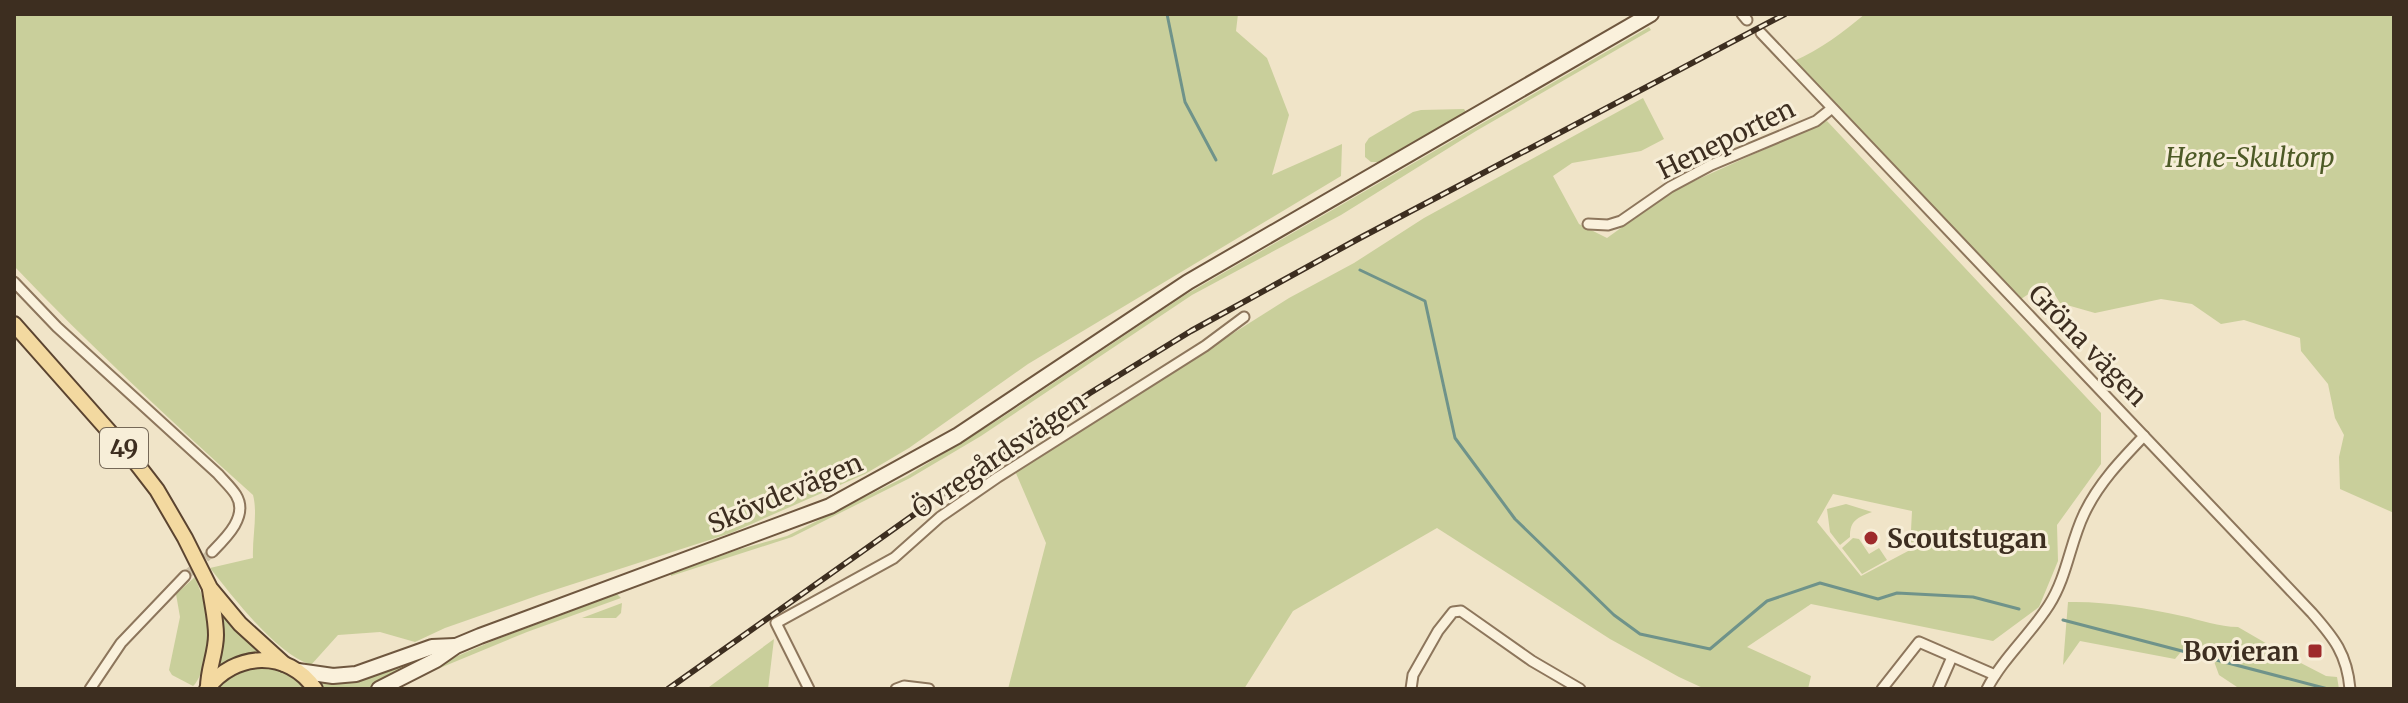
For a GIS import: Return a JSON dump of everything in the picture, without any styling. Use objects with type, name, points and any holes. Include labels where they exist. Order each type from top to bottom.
[{"type":"main road","name":"Skövdevägen","points":[[456,646],[830,506],[957,436],[1188,282],[1651,14]]},
{"type":"main road","name":"49","points":[[14,324],[157,490],[210,588],[240,624],[284,664]]},
{"type":"main road","name":"49","points":[[207,688],[216,635],[210,588]]},
{"type":"main road","points":[[298,671],[333,676],[356,674],[432,647],[456,646]]},
{"type":"main road","points":[[379,689],[436,660],[456,646]]},
{"type":"main road","name":"49","points":[[207,688],[224,671],[238,663],[261,659],[298,671],[315,689]]},
{"type":"street","name":"Heneporten","points":[[1588,224],[1608,225],[1621,221],[1691,175],[1816,121],[1831,109],[1761,33]]},
{"type":"street","name":"Gröna vägen","points":[[1831,109],[2312,613],[2335,640],[2348,674],[2350,689]]},
{"type":"street","points":[[14,282],[57,327],[218,474],[237,496],[240,507],[237,520],[228,536],[212,552]]},
{"type":"street","name":"Övregårdsvägen","points":[[809,689],[776,623],[894,558],[940,517],[998,477],[1205,346],[1244,317]]},
{"type":"street","points":[[1987,689],[2050,604],[2063,578],[2083,516],[2095,493],[2144,436]]},
{"type":"street","points":[[90,689],[121,643],[185,576]]},
{"type":"street","points":[[1411,689],[1413,675],[1438,631],[1453,612],[1461,611],[1532,661],[1580,689]]},
{"type":"street","points":[[1882,689],[1919,642],[1995,675]]},
{"type":"street","points":[[1938,689],[1952,657]]},
{"type":"street","points":[[896,689],[904,686],[929,689]]},
{"type":"green space","points":[[14,14],[1238,14],[1236,31],[1267,58],[1289,115],[1272,175],[1342,144],[1341,176],[1028,364],[909,448],[865,474],[731,533],[539,595],[445,628],[415,642],[380,632],[338,635],[311,665],[297,659],[270,637],[210,568],[253,558],[253,495],[131,383],[14,266]]},
{"type":"green space","name":"Hene-Skultorp","points":[[1865,14],[2394,14],[2394,513],[2340,489],[2339,457],[2344,435],[2335,418],[2328,384],[2301,351],[2300,338],[2244,320],[2221,324],[2192,304],[2161,299],[2095,313],[2060,303],[2047,282],[2021,299],[1794,61],[1822,46]]},
{"type":"green space","points":[[1649,27],[1651,30],[1476,131],[1341,215],[1192,295],[981,436],[910,478],[792,537],[671,576],[737,550],[787,536],[907,476],[1001,418],[1185,295]]},
{"type":"green space","points":[[1643,98],[1664,139],[1641,151],[1572,163],[1553,176],[1579,224],[1607,238],[1672,191],[1827,121],[2101,413],[2101,464],[2057,525],[2058,561],[2039,607],[1993,641],[1811,604],[1747,647],[1811,676],[1808,689],[1705,689],[1610,639],[1437,528],[1293,611],[1244,689],[1008,689],[1046,543],[1015,471],[1289,298],[1354,263],[1424,218]],"holes":[[[1833,494],[1912,511],[1910,550],[1861,576],[1817,522]]]},
{"type":"green space","points":[[1464,109],[1466,112],[1378,162],[1371,162],[1365,157],[1365,144],[1369,138],[1413,112]]},
{"type":"green space","points":[[1846,504],[1872,512],[1855,520],[1850,537],[1840,545],[1830,532],[1827,509]]},
{"type":"green space","points":[[1853,538],[1859,539],[1869,554],[1879,548],[1887,560],[1862,574],[1842,548]]},
{"type":"green space","points":[[195,577],[207,610],[210,643],[200,675],[193,686],[172,675],[169,670],[180,617],[176,594]]},
{"type":"green space","points":[[617,594],[621,598],[527,632],[406,682],[408,677],[495,640]]},
{"type":"green space","points":[[2068,602],[2125,606],[2238,627],[2326,676],[2337,677],[2339,689],[2240,689],[2219,675],[2211,653],[2185,647],[2175,659],[2080,641],[2063,665]]},
{"type":"green space","points":[[622,603],[621,613],[616,618],[582,618]]},
{"type":"green space","points":[[218,609],[267,655],[217,671]]},
{"type":"green space","points":[[774,639],[768,689],[706,689],[709,687]]},
{"type":"green space","points":[[438,653],[371,689],[319,689],[312,679],[349,682]]},
{"type":"green space","points":[[258,664],[284,669],[309,689],[212,689],[225,675]]},
{"type":"waterway","points":[[1167,14],[1185,102],[1216,160]]},
{"type":"waterway","points":[[1360,270],[1425,301],[1455,438],[1515,519],[1614,615],[1640,634],[1710,649],[1767,601],[1820,583],[1878,599],[1897,593],[1973,597],[2019,609]]},
{"type":"waterway","points":[[2063,620],[2328,689]]},
{"type":"tunnel","points":[[185,576],[212,552]]},
{"type":"railway","points":[[668,689],[991,460],[1090,393],[1191,331],[1358,239],[1785,14]]},
{"type":"place","name":"Scoutstugan","points":[[1871,538]]},
{"type":"place","name":"Bovieran","points":[[2315,651]]}]
